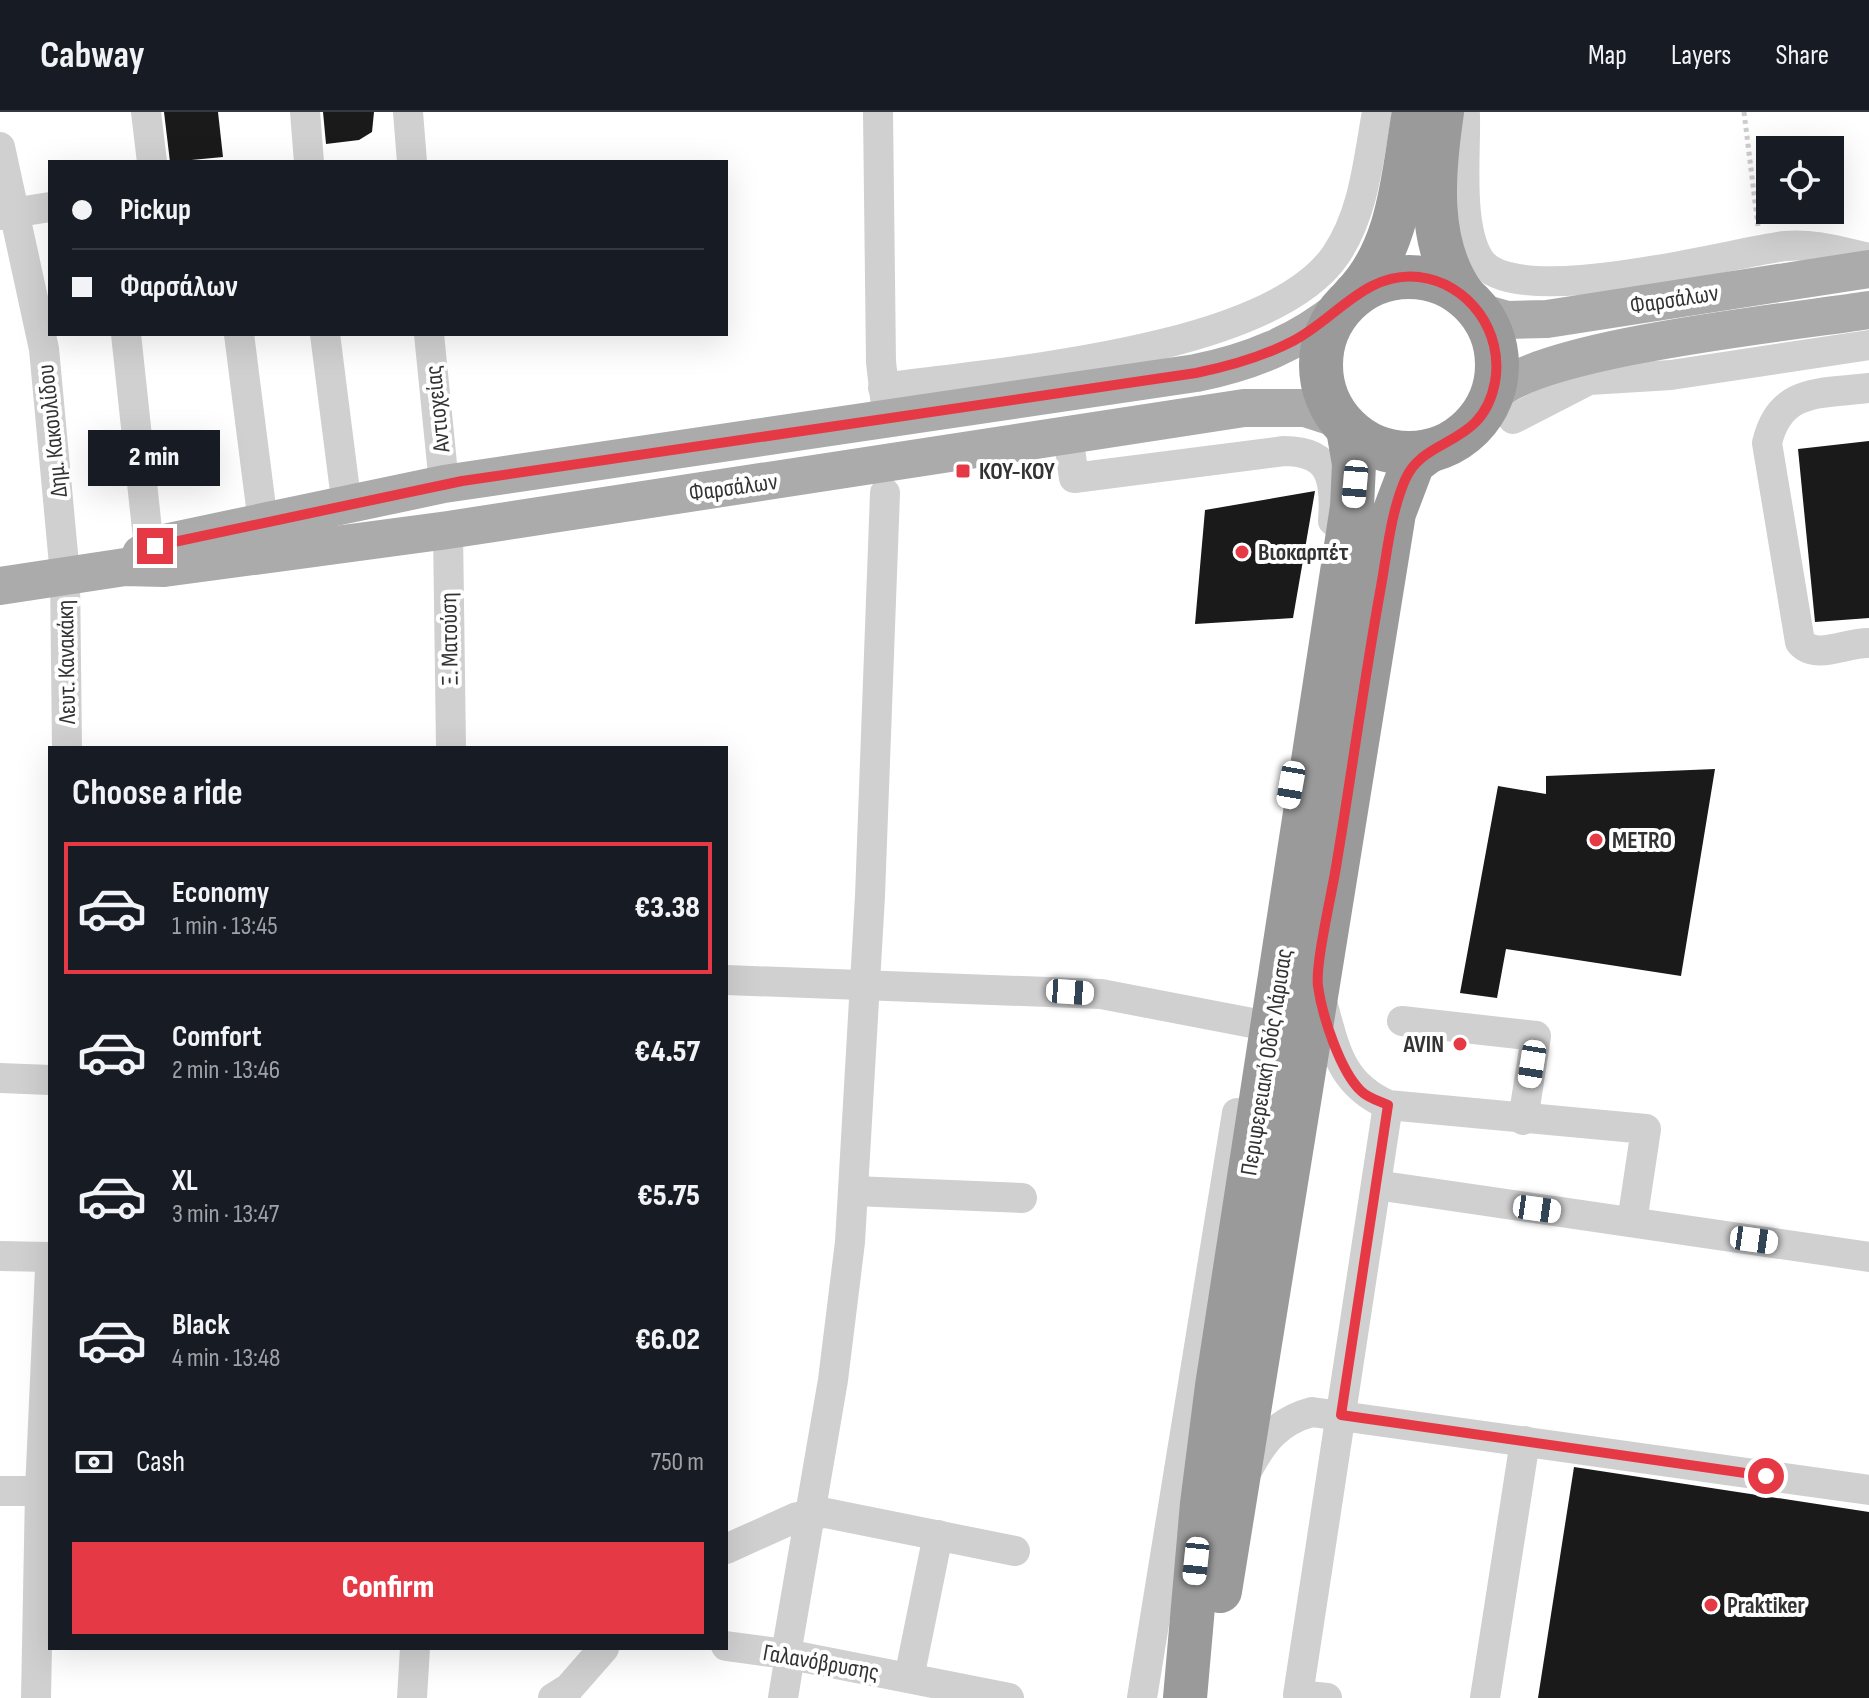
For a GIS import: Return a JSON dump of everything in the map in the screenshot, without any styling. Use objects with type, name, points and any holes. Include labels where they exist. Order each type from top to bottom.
[{"type":"highway","points":[[1414,112],[1392,229],[1373,273],[1328,331],[1321,357],[1322,383],[1343,424],[1380,449],[1404,453],[1429,451],[1467,431],[1502,407],[1496,352],[1472,304],[1441,256],[1436,169],[1456,113]]},
{"type":"highway","points":[[1346,304],[1383,280],[1407,277],[1444,284],[1472,304]]},
{"type":"highway","name":"Περιφερειακή Οδός Λάρισας","points":[[1185,1698],[1202,1504],[1219,1372],[1333,578],[1355,484],[1343,424]]},
{"type":"highway","name":"Περιφερειακή Οδός Λάρισας","points":[[1191,1698],[1221,1586],[1394,513],[1413,463],[1429,451]]},
{"type":"main road","name":"Φαρσάλων","points":[[1472,304],[1499,319],[1547,319],[1869,269]]},
{"type":"main road","name":"Φαρσάλων","points":[[0,586],[65,575],[263,523],[444,484],[885,404],[1233,365],[1294,340],[1346,304]]},
{"type":"main road","name":"Φαρσάλων","points":[[1502,407],[1500,386],[1517,377],[1586,368],[1869,310]]},
{"type":"main road","name":"Φαρσάλων","points":[[137,557],[164,568],[448,530],[1264,407],[1305,408],[1343,424]]},
{"type":"street","points":[[146,112],[152,160]]},
{"type":"street","points":[[305,112],[309,160]]},
{"type":"street","points":[[403,160],[408,112]]},
{"type":"street","points":[[878,112],[885,404],[1186,337],[1247,318],[1292,294],[1333,259],[1347,237],[1365,182],[1377,112]]},
{"type":"street","points":[[1456,113],[1470,232],[1479,259],[1499,276],[1526,282],[1570,281],[1802,246],[1869,258]]},
{"type":"street","name":"Δημ. Κακουλίδου","points":[[0,147],[7,214],[44,349],[65,575]]},
{"type":"street","points":[[7,214],[48,207]]},
{"type":"street","points":[[126,336],[137,557]]},
{"type":"street","points":[[239,336],[263,523]]},
{"type":"street","points":[[325,336],[347,507]]},
{"type":"street","name":"Αντιοχείας","points":[[429,336],[444,484]]},
{"type":"street","points":[[1586,368],[1671,375],[1869,345]]},
{"type":"street","points":[[1821,352],[1828,394]]},
{"type":"street","points":[[1869,388],[1801,397],[1778,411],[1767,443],[1800,642],[1806,650],[1817,652],[1853,643],[1869,643]]},
{"type":"street","points":[[1068,435],[1074,478],[1284,451],[1313,455],[1327,467],[1334,504],[1333,578],[1252,1023],[1142,1698]]},
{"type":"street","points":[[783,1698],[837,1353],[854,1191],[885,493]]},
{"type":"street","name":"Ξ. Ματούση","points":[[448,530],[451,746]]},
{"type":"street","name":"Λευτ. Κανακάκη","points":[[65,575],[67,746]]},
{"type":"street","points":[[728,980],[1101,994],[1252,1023]]},
{"type":"street","points":[[1317,984],[1339,1057],[1351,1081],[1364,1094],[1388,1105],[1523,1120],[1646,1129],[1632,1222]]},
{"type":"street","points":[[1402,1021],[1536,1036],[1523,1120]]},
{"type":"street","points":[[0,1078],[48,1080]]},
{"type":"street","points":[[1327,1698],[1298,1695],[1388,1105]]},
{"type":"street","points":[[1376,1185],[1869,1257]]},
{"type":"street","points":[[854,1191],[1022,1198]]},
{"type":"street","points":[[0,1256],[48,1257]]},
{"type":"street","points":[[36,1698],[48,1336]]},
{"type":"street","points":[[1237,1489],[1259,1448],[1274,1430],[1294,1417],[1312,1412],[1869,1490]]},
{"type":"street","points":[[1485,1698],[1525,1441]]},
{"type":"street","points":[[0,1491],[43,1505]]},
{"type":"street","points":[[728,1548],[810,1514],[826,1513],[1015,1551]]},
{"type":"street","points":[[909,1678],[938,1535]]},
{"type":"street","name":"Γαλανόβρυσης","points":[[728,1646],[788,1655],[874,1685],[909,1678],[1009,1698]]},
{"type":"street","points":[[412,1698],[415,1650]]},
{"type":"street","points":[[553,1698],[569,1688],[602,1650]]},
{"type":"path","points":[[1744,112],[1761,251]]},
{"type":"building","points":[[164,112],[218,112],[223,157],[170,160]]},
{"type":"building","points":[[323,112],[374,112],[372,132],[359,140],[326,144]]},
{"type":"building","points":[[1869,441],[1869,618],[1815,622],[1798,449]]},
{"type":"building","points":[[1315,491],[1293,618],[1195,624],[1205,510]]},
{"type":"building","name":"METRO","points":[[1715,769],[1681,976],[1506,949],[1497,998],[1460,993],[1498,786],[1546,794],[1546,776]]},
{"type":"building","name":"Praktiker","points":[[1574,1467],[1869,1512],[1869,1698],[1538,1698]]},
{"type":"place","name":"ΚΟΥ-ΚΟΥ","points":[[963,471]]},
{"type":"place","name":"Βιοκαρπέτ","points":[[1242,552]]},
{"type":"place","name":"METRO","points":[[1596,840]]},
{"type":"place","name":"AVIN","points":[[1460,1044]]},
{"type":"place","name":"Praktiker","points":[[1711,1605]]},
{"type":"route","points":[[155,546],[462,481],[1196,373],[1246,362],[1294,340],[1317,327],[1360,291],[1383,280],[1420,277],[1454,289],[1472,303],[1487,324],[1496,352],[1495,382],[1485,408],[1467,431],[1413,463],[1394,513],[1317,984],[1339,1057],[1351,1081],[1364,1094],[1388,1105],[1341,1415],[1766,1476]]}]
